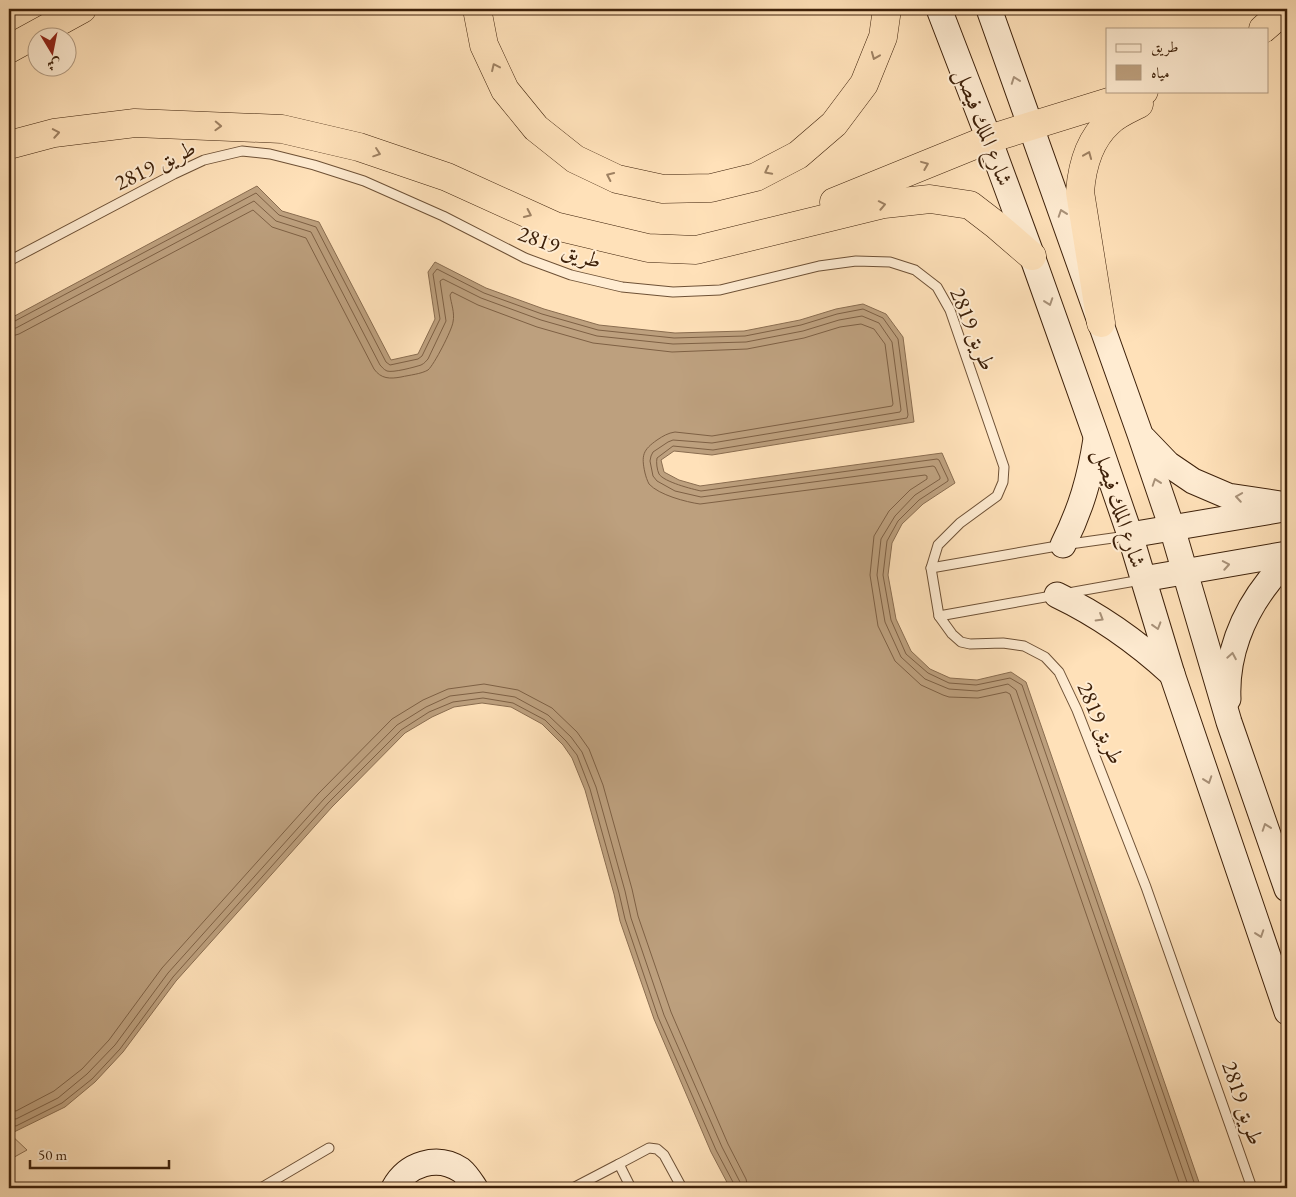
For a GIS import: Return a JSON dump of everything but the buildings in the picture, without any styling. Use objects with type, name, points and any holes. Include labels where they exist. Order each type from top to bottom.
[{"type":"highway","points":[[9,49],[82,9]]},
{"type":"highway","points":[[477,9],[484,45],[505,90],[536,128],[575,159],[617,179],[663,189],[711,188],[738,182],[756,177],[798,155],[834,124],[864,84],[883,37],[887,9]]},
{"type":"highway","points":[[1264,28],[1286,9]]},
{"type":"highway","points":[[750,236],[989,139],[1141,92]]},
{"type":"highway","points":[[1101,323],[1080,192],[1081,176],[1091,145],[1110,121],[1157,92]]},
{"type":"highway","points":[[9,145],[54,132],[135,123],[282,129],[359,147],[447,177],[564,229],[648,248],[696,250],[884,204],[930,199],[970,205],[1032,256]]},
{"type":"main road","name":"شارع الملك فيصل","points":[[939,9],[989,139],[1096,436],[1130,535],[1172,674],[1287,1012]]},
{"type":"main road","name":"شارع الملك فيصل","points":[[989,9],[1032,126],[1172,528],[1229,722],[1287,889]]},
{"type":"main road","points":[[1140,434],[1168,464],[1193,481],[1228,496],[1287,504]]},
{"type":"main road","points":[[1063,545],[1073,524],[1088,481],[1096,436]]},
{"type":"main road","points":[[1130,535],[1287,508]]},
{"type":"main road","points":[[1143,579],[1287,554]]},
{"type":"main road","points":[[1229,722],[1228,684],[1234,647],[1248,612],[1269,580],[1287,562]]},
{"type":"main road","points":[[1057,595],[1082,607],[1130,637],[1172,674]]},
{"type":"main road","points":[[394,1188],[399,1180],[412,1168],[426,1163],[446,1164],[460,1170],[468,1177],[475,1188]]},
{"type":"lane","name":"طريق 2819","points":[[9,261],[174,174],[204,160],[242,151],[270,154],[314,165],[364,181],[443,216],[525,258],[571,276],[622,287],[673,292],[720,290],[819,266],[856,261],[890,262],[915,270],[937,287],[950,310],[1004,467],[1003,482],[997,496],[960,523],[938,545],[931,568],[939,616],[952,634],[961,642],[970,644],[1003,643],[1024,646],[1045,657],[1059,672],[1077,710],[1146,887],[1252,1188]]},
{"type":"lane","points":[[931,568],[1130,535]]},
{"type":"lane","points":[[939,616],[1143,579]]},
{"type":"lane","points":[[261,1188],[329,1148]]},
{"type":"lane","points":[[573,1188],[649,1148],[657,1149],[664,1155],[682,1188]]},
{"type":"lane","points":[[619,1164],[631,1188]]},
{"type":"shaded area","points":[[9,1133],[27,1150],[9,1160]]},
{"type":"water","points":[[257,186],[282,211],[319,222],[391,360],[418,354],[435,319],[428,272],[435,262],[486,288],[544,309],[599,325],[675,333],[744,331],[800,320],[836,309],[863,304],[886,314],[903,337],[914,422],[712,455],[674,451],[661,460],[664,472],[679,480],[700,486],[942,453],[955,483],[923,504],[902,524],[892,543],[888,575],[896,619],[911,651],[930,669],[950,678],[977,680],[1011,672],[1026,682],[1201,1188],[730,1188],[711,1152],[654,1019],[620,921],[585,790],[572,758],[563,745],[542,724],[511,707],[482,703],[454,707],[405,733],[332,807],[176,981],[123,1052],[95,1082],[65,1107],[14,1132],[9,1127],[9,319]]}]
